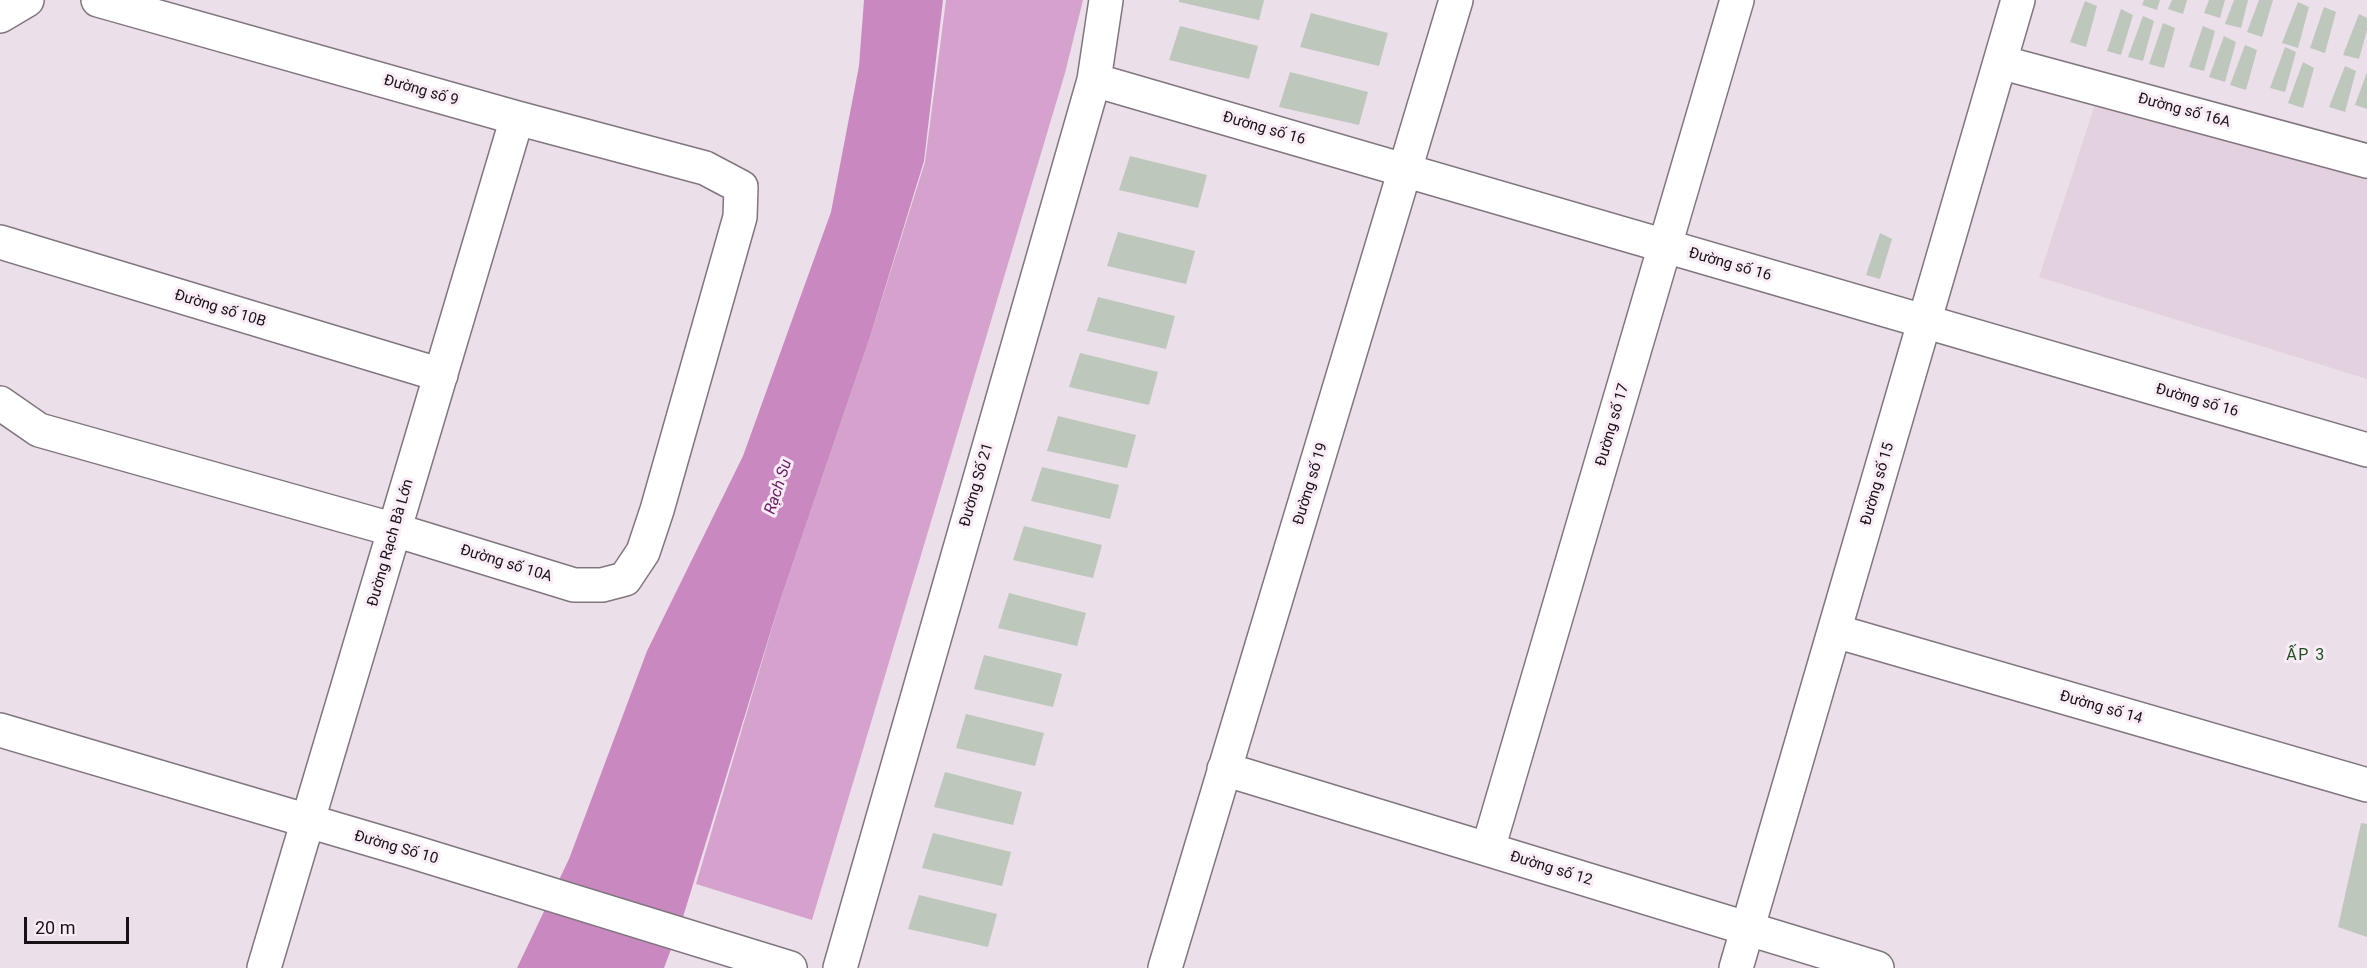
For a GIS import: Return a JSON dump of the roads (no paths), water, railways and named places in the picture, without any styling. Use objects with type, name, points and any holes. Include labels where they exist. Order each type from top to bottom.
[{"type":"street","points":[[0,16],[27,0]]},
{"type":"street","name":"Đường số 9","points":[[98,0],[705,168],[741,187]]},
{"type":"street","name":"Đường Số 21","points":[[840,968],[1094,80],[1106,0]]},
{"type":"street","name":"Đường số 19","points":[[1165,968],[1456,0]]},
{"type":"street","name":"Đường số 17","points":[[1488,849],[1737,0]]},
{"type":"street","name":"Đường số 15","points":[[1736,968],[2018,0]]},
{"type":"street","name":"Đường số 16A","points":[[2000,62],[2367,161]]},
{"type":"street","name":"Đường số 16","points":[[1094,80],[2367,450]]},
{"type":"street","name":"Đường Rạch Bà Lớn","points":[[264,968],[518,118]]},
{"type":"street","name":"Đường số 10A","points":[[0,403],[39,430],[395,530],[574,585],[602,585],[625,579],[643,552],[657,510],[740,217],[741,187]]},
{"type":"street","name":"Đường số 10B","points":[[0,242],[441,375]]},
{"type":"street","name":"Đường số 14","points":[[1835,631],[2367,786]]},
{"type":"street","name":"Đường Số 10","points":[[0,730],[308,823],[410,851],[790,968]]},
{"type":"street","name":"Đường số 12","points":[[1224,769],[1877,968]]},
{"type":"water","name":"Rạch Su","points":[[864,0],[943,0],[924,161],[870,337],[780,601],[683,917],[664,968],[517,968],[569,859],[647,651],[743,456],[831,212],[859,66]]},
{"type":"district","name":"ẤP 3","points":[[2306,656]]}]
